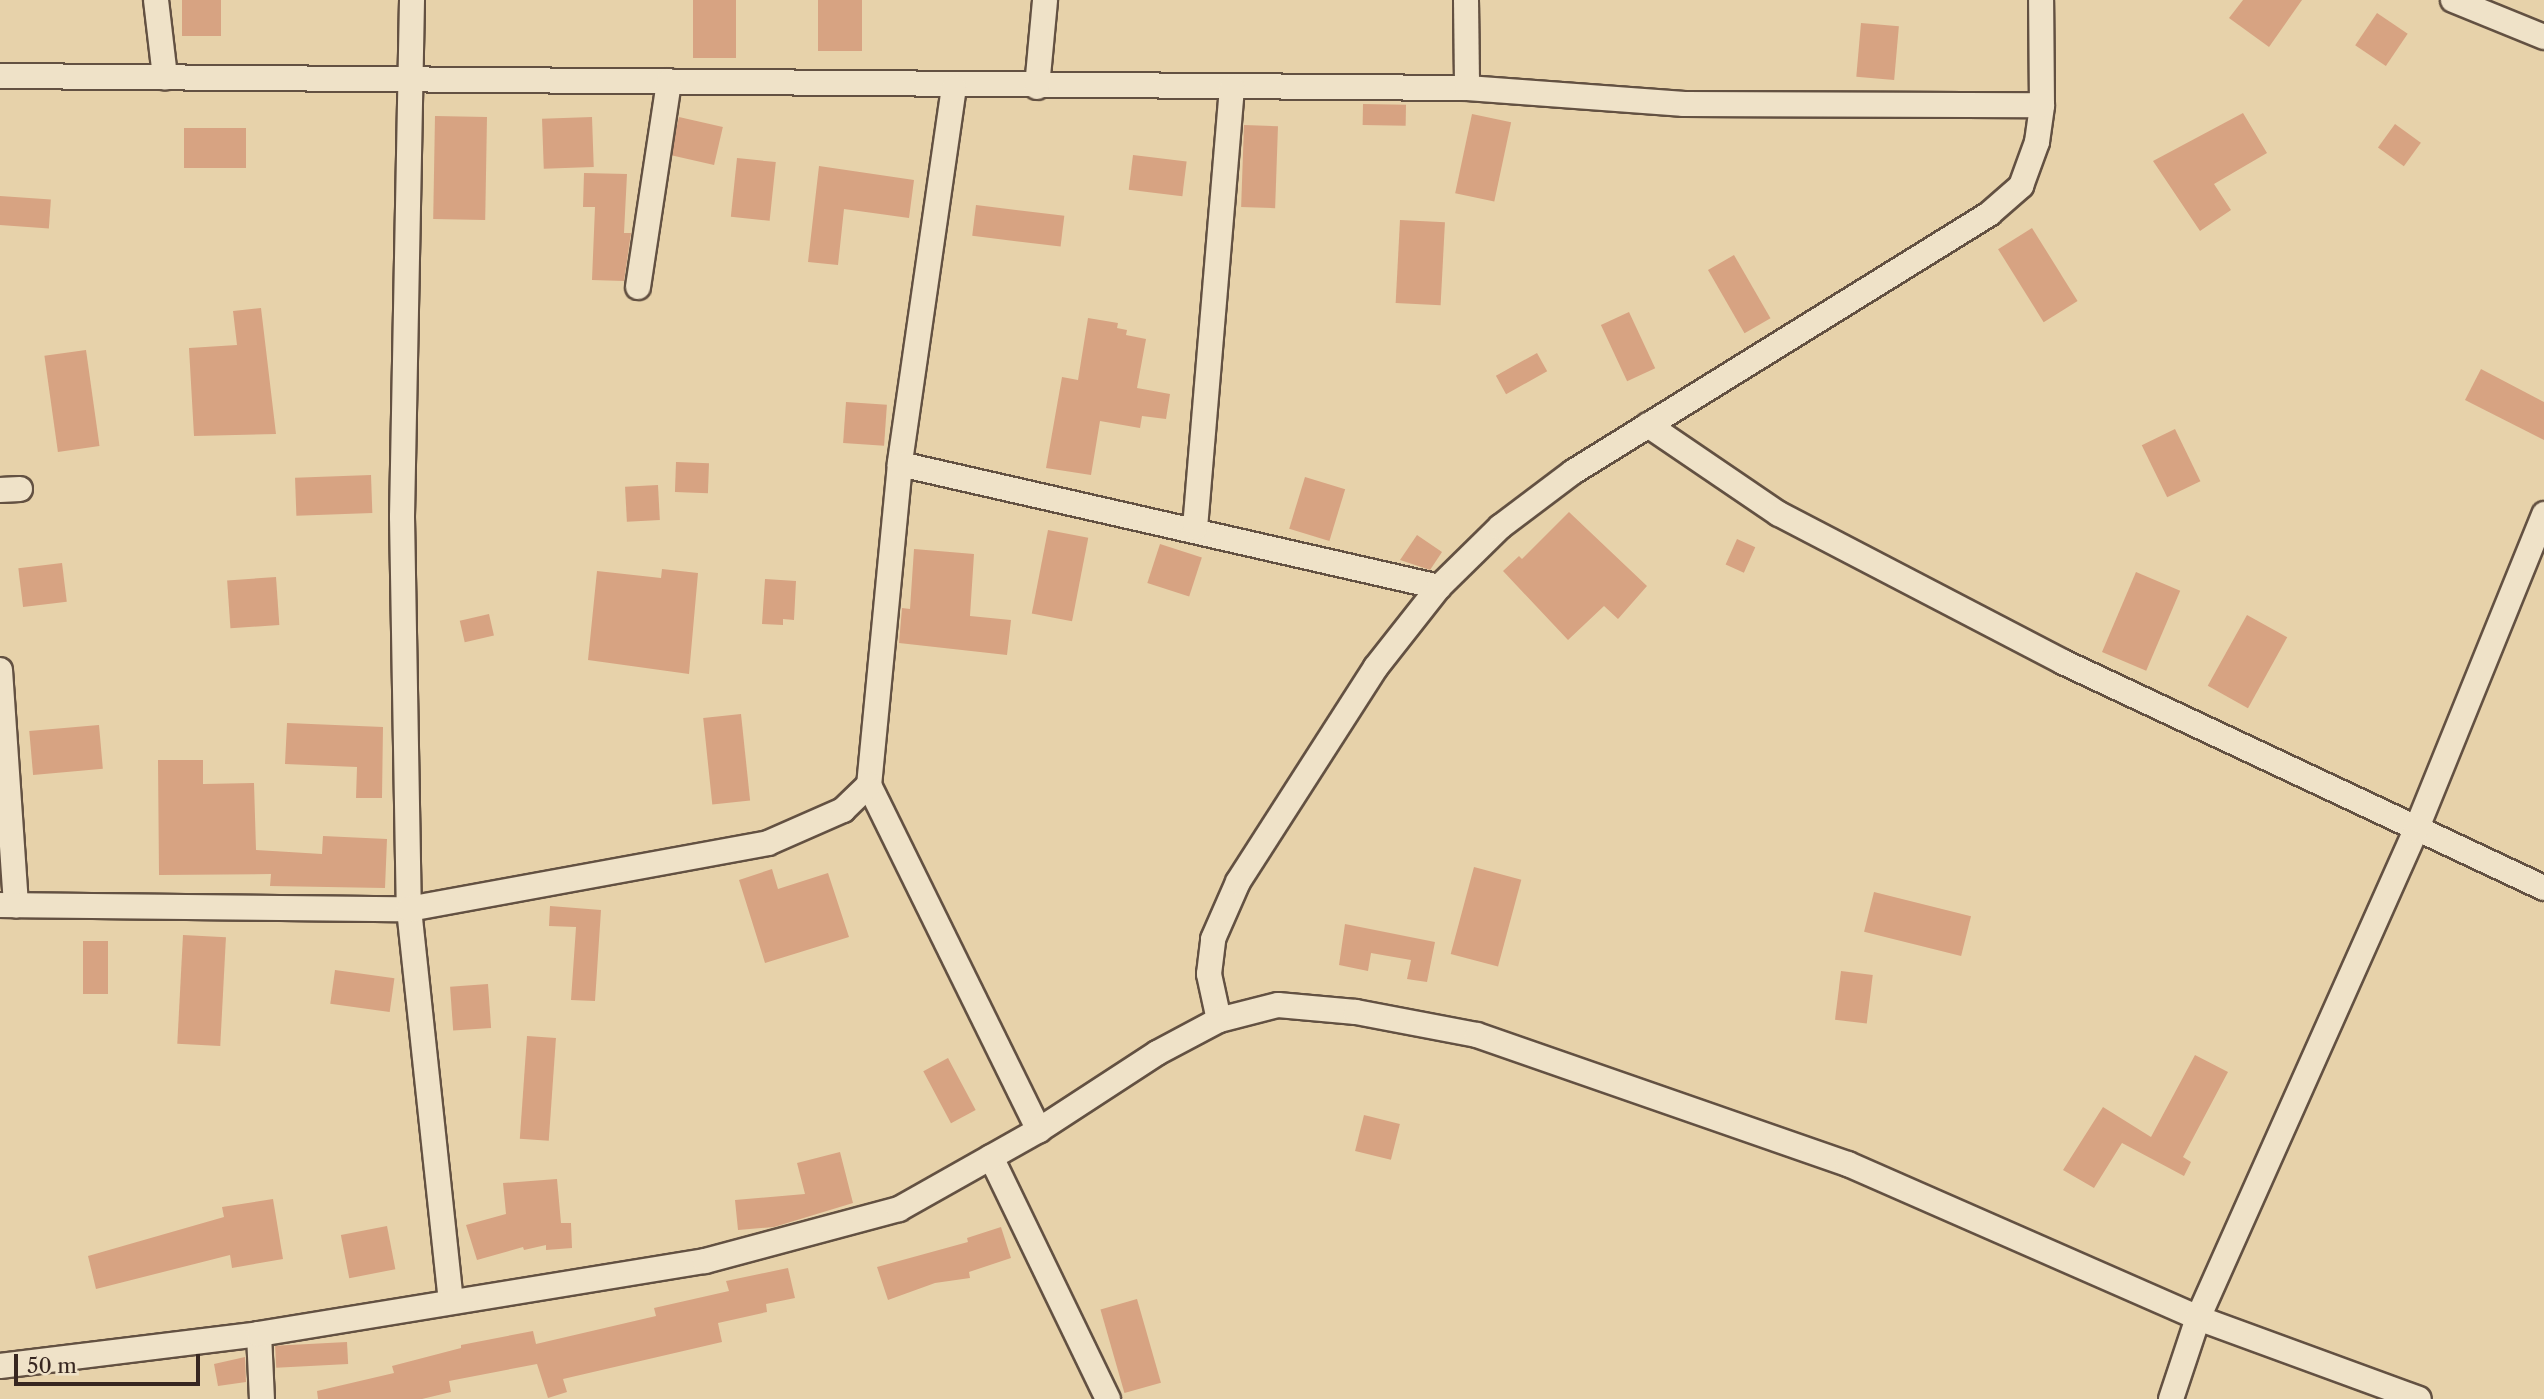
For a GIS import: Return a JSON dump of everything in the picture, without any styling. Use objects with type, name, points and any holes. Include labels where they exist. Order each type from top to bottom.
[{"type":"street","points":[[156,0],[166,76]]},
{"type":"street","points":[[412,0],[402,517],[409,909],[451,1301]]},
{"type":"street","points":[[1037,87],[1045,0]]},
{"type":"street","points":[[1466,0],[1467,88]]},
{"type":"street","points":[[1219,1020],[1209,974],[1213,939],[1238,882],[1377,667],[1439,587],[1500,527],[1573,472],[1989,214],[2021,186],[2037,142],[2042,105],[2041,0]]},
{"type":"street","points":[[2453,0],[2544,37]]},
{"type":"street","points":[[0,76],[411,76],[954,87],[1467,88],[1684,104],[2042,105]]},
{"type":"street","points":[[638,287],[669,81]]},
{"type":"street","points":[[954,87],[900,464],[870,785],[1039,1130]]},
{"type":"street","points":[[1195,528],[1232,88]]},
{"type":"street","points":[[1648,425],[1779,514],[2063,662],[2544,888]]},
{"type":"street","points":[[900,464],[1195,528],[1439,587]]},
{"type":"street","points":[[2171,1399],[2198,1318],[2416,830],[2544,514]]},
{"type":"street","points":[[0,670],[8,905],[409,909],[768,843],[844,810],[870,785]]},
{"type":"street","points":[[0,1366],[259,1334],[705,1261],[899,1209],[1039,1130],[1157,1053],[1219,1020],[1278,1005],[1356,1012],[1477,1035],[1847,1164],[2198,1318],[2419,1399]]},
{"type":"street","points":[[991,1157],[1108,1399]]},
{"type":"street","points":[[259,1334],[262,1399]]},
{"type":"building","points":[[182,0],[221,0],[221,36],[182,36]]},
{"type":"building","points":[[693,0],[736,0],[736,58],[693,58]]},
{"type":"building","points":[[818,0],[862,0],[862,51],[818,51]]},
{"type":"building","points":[[2243,0],[2302,0],[2269,47],[2229,18]]},
{"type":"building","points":[[2377,13],[2408,34],[2386,66],[2355,45]]},
{"type":"building","points":[[1861,23],[1899,26],[1894,80],[1856,77]]},
{"type":"building","points":[[1363,104],[1406,105],[1406,126],[1363,125]]},
{"type":"building","points":[[2243,113],[2267,153],[2214,184],[2231,210],[2200,231],[2153,161]]},
{"type":"building","points":[[1472,114],[1511,122],[1494,202],[1455,193]]},
{"type":"building","points":[[435,116],[487,117],[485,220],[433,219]]},
{"type":"building","points":[[592,117],[594,167],[544,169],[542,119]]},
{"type":"building","points":[[679,117],[723,127],[714,165],[670,155]]},
{"type":"building","points":[[2395,124],[2421,143],[2404,166],[2378,147]]},
{"type":"building","points":[[1244,125],[1278,126],[1275,208],[1241,207]]},
{"type":"building","points":[[184,128],[246,128],[246,168],[184,168]]},
{"type":"building","points":[[1133,155],[1187,162],[1182,196],[1129,190]]},
{"type":"building","points":[[737,158],[776,162],[770,221],[731,217]]},
{"type":"building","points":[[819,166],[914,180],[909,218],[844,209],[838,265],[808,262]]},
{"type":"building","points":[[584,173],[627,174],[624,233],[631,233],[624,281],[592,280],[595,207],[583,207]]},
{"type":"building","points":[[0,196],[51,200],[49,228],[0,225]]},
{"type":"building","points":[[976,205],[1064,216],[1061,247],[972,236]]},
{"type":"building","points":[[1400,220],[1445,222],[1441,305],[1396,303]]},
{"type":"building","points":[[2032,228],[2078,301],[2044,322],[1998,249]]},
{"type":"building","points":[[1734,255],[1770,318],[1745,333],[1708,270]]},
{"type":"building","points":[[261,308],[276,434],[194,436],[189,348],[237,345],[233,311]]},
{"type":"building","points":[[1629,312],[1655,368],[1627,381],[1601,325]]},
{"type":"building","points":[[1088,318],[1118,323],[1117,328],[1127,330],[1126,335],[1146,339],[1137,388],[1170,394],[1166,419],[1142,416],[1140,428],[1100,421],[1091,475],[1046,468],[1062,377],[1078,380]]},
{"type":"building","points":[[86,350],[99,446],[58,452],[44,356]]},
{"type":"building","points":[[1537,353],[1547,371],[1506,394],[1496,376]]},
{"type":"building","points":[[2481,369],[2544,402],[2544,440],[2465,400]]},
{"type":"building","points":[[846,402],[887,405],[884,446],[843,443]]},
{"type":"building","points":[[2175,429],[2200,481],[2167,497],[2142,445]]},
{"type":"building","points":[[676,462],[709,463],[708,493],[675,492]]},
{"type":"building","points":[[371,475],[372,513],[296,516],[295,478]]},
{"type":"building","points":[[1305,477],[1345,489],[1329,541],[1289,529]]},
{"type":"building","points":[[658,485],[660,520],[627,522],[625,487]]},
{"type":"building","points":[[1569,512],[1647,586],[1618,619],[1604,606],[1568,640],[1503,571],[1519,556],[1522,559]]},
{"type":"building","points":[[1048,530],[1088,538],[1072,621],[1032,613]]},
{"type":"building","points":[[1417,535],[1442,552],[1430,570],[1400,560]]},
{"type":"building","points":[[1737,539],[1755,547],[1744,573],[1726,565]]},
{"type":"building","points":[[1160,544],[1202,558],[1189,597],[1147,583]]},
{"type":"building","points":[[914,549],[974,554],[970,616],[1011,620],[1007,655],[899,643],[902,608],[910,609]]},
{"type":"building","points":[[62,563],[67,602],[23,607],[18,568]]},
{"type":"building","points":[[662,569],[698,573],[689,674],[588,660],[597,571],[661,578]]},
{"type":"building","points":[[2136,572],[2180,591],[2146,671],[2102,652]]},
{"type":"building","points":[[276,577],[279,625],[230,628],[227,580]]},
{"type":"building","points":[[765,579],[796,581],[794,620],[783,619],[783,625],[762,624]]},
{"type":"building","points":[[489,614],[494,635],[465,642],[460,621]]},
{"type":"building","points":[[2247,615],[2287,637],[2248,708],[2208,686]]},
{"type":"building","points":[[741,714],[750,801],[712,804],[703,718]]},
{"type":"building","points":[[287,723],[383,727],[382,798],[356,798],[357,767],[285,764]]},
{"type":"building","points":[[99,725],[103,769],[33,775],[29,731]]},
{"type":"building","points":[[158,760],[203,760],[203,784],[254,783],[256,850],[322,854],[323,836],[387,839],[385,888],[270,886],[271,874],[159,875]]},
{"type":"building","points":[[1474,867],[1521,880],[1498,967],[1451,954]]},
{"type":"building","points":[[772,869],[778,889],[828,873],[849,937],[765,963],[739,880]]},
{"type":"building","points":[[1874,892],[1971,916],[1961,956],[1864,932]]},
{"type":"building","points":[[550,906],[601,910],[595,1001],[571,1000],[576,927],[549,926]]},
{"type":"building","points":[[1345,924],[1435,942],[1427,982],[1407,979],[1411,960],[1371,953],[1368,971],[1339,965]]},
{"type":"building","points":[[183,935],[226,937],[220,1046],[177,1044]]},
{"type":"building","points":[[83,941],[108,941],[108,994],[83,994]]},
{"type":"building","points":[[335,970],[394,978],[390,1012],[330,1004]]},
{"type":"building","points":[[1841,971],[1873,975],[1867,1024],[1835,1020]]},
{"type":"building","points":[[488,984],[491,1028],[453,1031],[450,987]]},
{"type":"building","points":[[527,1036],[556,1038],[549,1141],[520,1139]]},
{"type":"building","points":[[2195,1055],[2228,1072],[2183,1157],[2191,1162],[2184,1176],[2122,1143],[2094,1188],[2063,1170],[2103,1107],[2151,1137]]},
{"type":"building","points":[[948,1058],[976,1110],[951,1123],[923,1071]]},
{"type":"building","points":[[1364,1115],[1400,1124],[1391,1160],[1355,1151]]},
{"type":"building","points":[[840,1152],[853,1203],[774,1227],[738,1230],[735,1200],[805,1194],[797,1163]]},
{"type":"building","points":[[557,1179],[561,1223],[571,1223],[572,1248],[546,1250],[546,1245],[524,1250],[523,1247],[477,1260],[466,1225],[506,1214],[503,1183]]},
{"type":"building","points":[[273,1199],[283,1259],[232,1268],[230,1255],[96,1289],[88,1256],[224,1217],[222,1207]]},
{"type":"building","points":[[387,1226],[395,1269],[349,1278],[341,1235]]},
{"type":"building","points":[[1001,1227],[1011,1258],[969,1272],[970,1278],[935,1283],[888,1300],[877,1267],[968,1242],[967,1238]]},
{"type":"building","points":[[788,1268],[795,1298],[766,1304],[767,1312],[718,1323],[722,1342],[563,1379],[567,1392],[548,1398],[537,1364],[449,1381],[451,1392],[422,1399],[318,1399],[317,1391],[394,1373],[392,1366],[461,1348],[461,1345],[533,1331],[536,1344],[656,1316],[654,1308],[729,1291],[726,1281]]},
{"type":"building","points":[[1137,1299],[1161,1383],[1124,1393],[1100,1309]]},
{"type":"building","points":[[347,1342],[348,1364],[276,1368],[275,1346]]},
{"type":"building","points":[[245,1357],[246,1382],[218,1386],[214,1364]]}]
